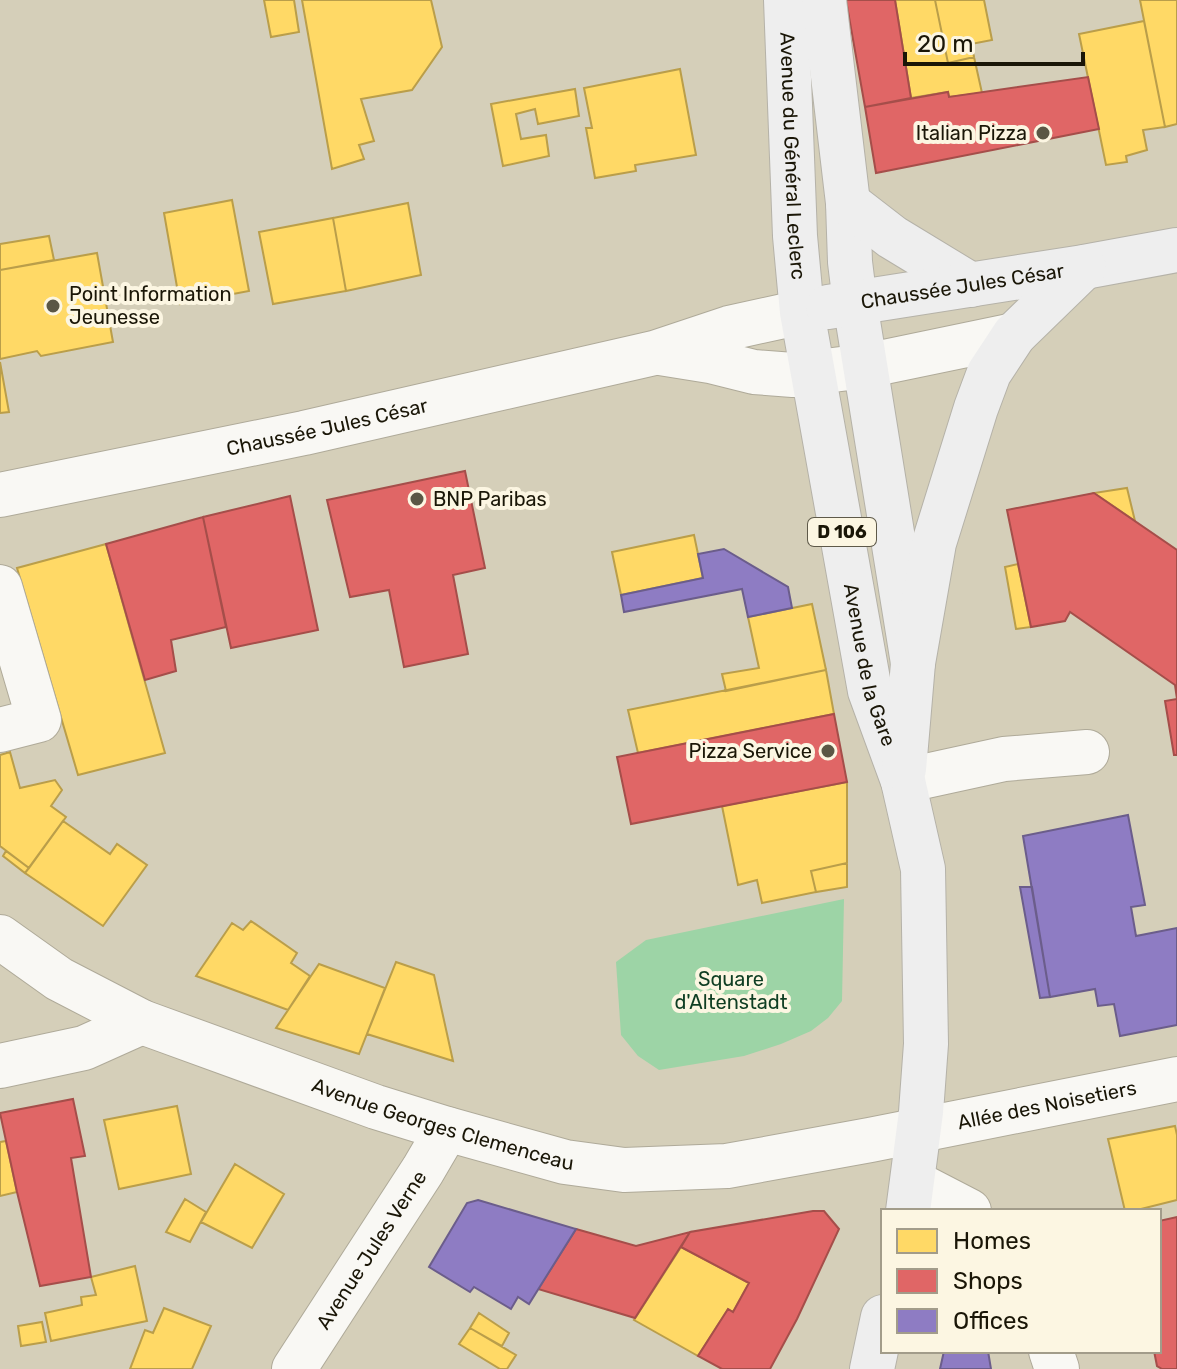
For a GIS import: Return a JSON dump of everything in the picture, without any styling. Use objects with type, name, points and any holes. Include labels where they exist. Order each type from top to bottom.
[{"type":"main road","name":"Avenue du Général Leclerc","points":[[786,0],[795,236],[802,312]]},
{"type":"main road","name":"Avenue du Général Leclerc","points":[[824,0],[848,203],[855,303]]},
{"type":"main road","points":[[848,203],[892,237],[971,285]]},
{"type":"main road","name":"Chaussée Jules César","points":[[802,312],[1177,250]]},
{"type":"main road","name":"Chaussée Jules César","points":[[1014,335],[1084,267]]},
{"type":"main road","name":"Avenue de la Gare","points":[[855,303],[913,663]]},
{"type":"main road","name":"Avenue de la Gare","points":[[802,312],[870,691],[903,781],[923,869],[926,1044],[918,1131]]},
{"type":"main road","name":"Avenue de la Gare","points":[[903,781],[913,663],[934,543],[989,373],[1014,335]]},
{"type":"main road","name":"D 106","points":[[910,1197],[918,1131]]},
{"type":"main road","points":[[872,1369],[881,1326]]},
{"type":"street","name":"Chaussée Jules César","points":[[0,495],[304,433],[654,353],[729,328],[802,312]]},
{"type":"street","name":"Chaussée Jules César","points":[[654,353],[770,374],[813,373],[865,366],[1014,335]]},
{"type":"street","points":[[0,587],[39,720],[0,730]]},
{"type":"street","points":[[903,781],[1004,759],[1087,752]]},
{"type":"street","name":"Avenue Georges Clemenceau","points":[[0,937],[59,979],[142,1022],[376,1107],[565,1162],[624,1170],[727,1166],[918,1131]]},
{"type":"street","points":[[0,1066],[84,1048],[142,1022]]},
{"type":"street","name":"Allée des Noisetiers","points":[[918,1131],[1177,1079]]},
{"type":"street","name":"Avenue Jules Verne","points":[[294,1369],[447,1129]]},
{"type":"street","points":[[910,1197],[961,1209]]},
{"type":"green space","name":"Square d'Altenstadt","points":[[844,899],[842,1001],[828,1018],[811,1031],[744,1056],[659,1070],[638,1056],[621,1035],[616,962],[646,940]]},
{"type":"building: Homes","points":[[264,0],[294,0],[299,32],[271,37]]},
{"type":"building: Homes","points":[[302,0],[431,0],[442,47],[412,90],[361,99],[374,141],[359,145],[364,159],[332,169]]},
{"type":"building: Homes","points":[[895,0],[935,0],[948,63],[974,57],[982,93],[949,97],[948,92],[911,98]]},
{"type":"building: Homes","points":[[935,0],[984,0],[992,40],[971,44],[974,57],[948,63]]},
{"type":"building: Homes","points":[[1140,0],[1177,0],[1177,124],[1165,127]]},
{"type":"building: Homes","points":[[1144,21],[1165,127],[1143,130],[1147,150],[1126,156],[1127,162],[1106,165],[1079,34]]},
{"type":"building: Homes","points":[[680,69],[696,155],[635,165],[636,171],[595,178],[586,128],[592,128],[584,88]]},
{"type":"building: Homes","points":[[575,89],[579,116],[538,124],[535,109],[516,114],[521,139],[546,135],[549,156],[503,166],[491,104]]},
{"type":"building: Homes","points":[[232,200],[249,291],[180,304],[164,213]]},
{"type":"building: Homes","points":[[408,203],[421,275],[346,291],[333,218]]},
{"type":"building: Homes","points":[[333,218],[346,291],[273,304],[259,232]]},
{"type":"building: Homes","points":[[49,236],[54,260],[0,270],[0,244]]},
{"type":"building: Homes","name":"Point Information Jeunesse","points":[[97,253],[113,342],[41,356],[37,351],[0,359],[0,270]]},
{"type":"building: Homes","points":[[0,362],[9,412],[0,413]]},
{"type":"building: Homes","points":[[1127,488],[1135,521],[1094,493]]},
{"type":"building: Homes","points":[[694,535],[703,578],[621,595],[612,552]]},
{"type":"building: Homes","points":[[106,544],[165,753],[78,775],[17,568]]},
{"type":"building: Homes","points":[[1018,564],[1031,627],[1016,629],[1005,567]]},
{"type":"building: Homes","points":[[812,604],[826,670],[726,691],[722,674],[759,668],[748,617]]},
{"type":"building: Homes","points":[[826,670],[834,714],[638,753],[628,710]]},
{"type":"building: Homes","points":[[10,752],[20,788],[55,780],[62,790],[51,806],[66,817],[29,868],[0,846],[0,755]]},
{"type":"building: Homes","points":[[847,782],[847,863],[811,871],[816,892],[762,903],[757,880],[738,885],[722,806]]},
{"type":"building: Homes","points":[[63,821],[110,854],[117,844],[147,865],[103,926],[25,873]]},
{"type":"building: Homes","points":[[6,851],[29,868],[25,873],[3,856]]},
{"type":"building: Homes","points":[[847,863],[847,887],[816,892],[811,871]]},
{"type":"building: Homes","points":[[251,921],[297,953],[291,963],[310,976],[288,1010],[196,976],[232,923],[243,930]]},
{"type":"building: Homes","points":[[396,962],[434,975],[453,1061],[367,1034]]},
{"type":"building: Homes","points":[[319,964],[385,988],[359,1054],[276,1028]]},
{"type":"building: Homes","points":[[177,1106],[191,1174],[119,1189],[104,1120]]},
{"type":"building: Homes","points":[[1175,1126],[1177,1200],[1141,1209],[1125,1209],[1108,1139]]},
{"type":"building: Homes","points":[[6,1141],[17,1192],[0,1196],[0,1142]]},
{"type":"building: Homes","points":[[235,1164],[284,1194],[252,1248],[201,1222]]},
{"type":"building: Homes","points":[[185,1199],[206,1212],[190,1242],[166,1232]]},
{"type":"building: Homes","points":[[681,1247],[749,1283],[733,1312],[728,1309],[698,1356],[634,1320]]},
{"type":"building: Homes","points":[[135,1266],[147,1321],[51,1341],[45,1313],[82,1305],[81,1297],[96,1295],[91,1277]]},
{"type":"building: Homes","points":[[164,1308],[211,1326],[192,1369],[130,1369],[145,1330],[153,1333]]},
{"type":"building: Homes","points":[[479,1313],[509,1333],[502,1346],[470,1328]]},
{"type":"building: Homes","points":[[42,1322],[46,1342],[21,1346],[18,1326]]},
{"type":"building: Homes","points":[[470,1328],[516,1355],[507,1369],[500,1369],[459,1344]]},
{"type":"building: Shops","points":[[846,0],[895,0],[911,98],[865,107]]},
{"type":"building: Shops","points":[[1088,77],[1099,129],[876,173],[865,107],[948,92],[949,97]]},
{"type":"building: Shops","points":[[465,471],[485,568],[453,575],[468,654],[404,667],[389,590],[350,597],[327,500]]},
{"type":"building: Shops","points":[[1094,493],[1177,550],[1177,699],[1175,685],[1070,612],[1065,621],[1031,627],[1007,510]]},
{"type":"building: Shops","points":[[290,496],[318,630],[231,648],[203,517]]},
{"type":"building: Shops","points":[[203,517],[226,627],[171,640],[176,671],[145,680],[106,544]]},
{"type":"building: Shops","points":[[1177,699],[1177,755],[1174,755],[1165,701]]},
{"type":"building: Shops","points":[[834,714],[847,782],[631,824],[617,757]]},
{"type":"building: Shops","points":[[73,1099],[85,1156],[71,1158],[91,1277],[40,1286],[0,1113]]},
{"type":"building: Shops","points":[[824,1211],[839,1229],[770,1369],[722,1369],[698,1356],[728,1309],[733,1312],[749,1283],[681,1247],[690,1232]]},
{"type":"building: Shops","points":[[1177,1217],[1177,1369],[1157,1366],[1154,1353],[1161,1353],[1161,1221]]},
{"type":"building: Shops","points":[[576,1229],[636,1246],[690,1232],[635,1318],[538,1289]]},
{"type":"building: Offices","points":[[724,549],[788,587],[792,608],[748,617],[742,589],[624,612],[621,595],[703,578],[698,554]]},
{"type":"building: Offices","points":[[1128,815],[1145,905],[1131,907],[1136,936],[1177,928],[1177,1025],[1120,1036],[1114,1004],[1098,1006],[1095,989],[1050,997],[1023,836]]},
{"type":"building: Offices","points":[[1020,887],[1032,887],[1050,997],[1040,998]]},
{"type":"building: Offices","points":[[478,1200],[576,1229],[529,1304],[518,1297],[511,1309],[474,1287],[470,1292],[429,1267],[467,1203]]},
{"type":"building: Offices","points":[[944,1353],[988,1353],[991,1369],[940,1369]]},
{"type":"place","name":"Italian Pizza","points":[[1043,133]]},
{"type":"place","name":"Point Information Jeunesse","points":[[53,306]]},
{"type":"place","name":"BNP Paribas","points":[[417,499]]},
{"type":"place","name":"Pizza Service","points":[[828,751]]}]
